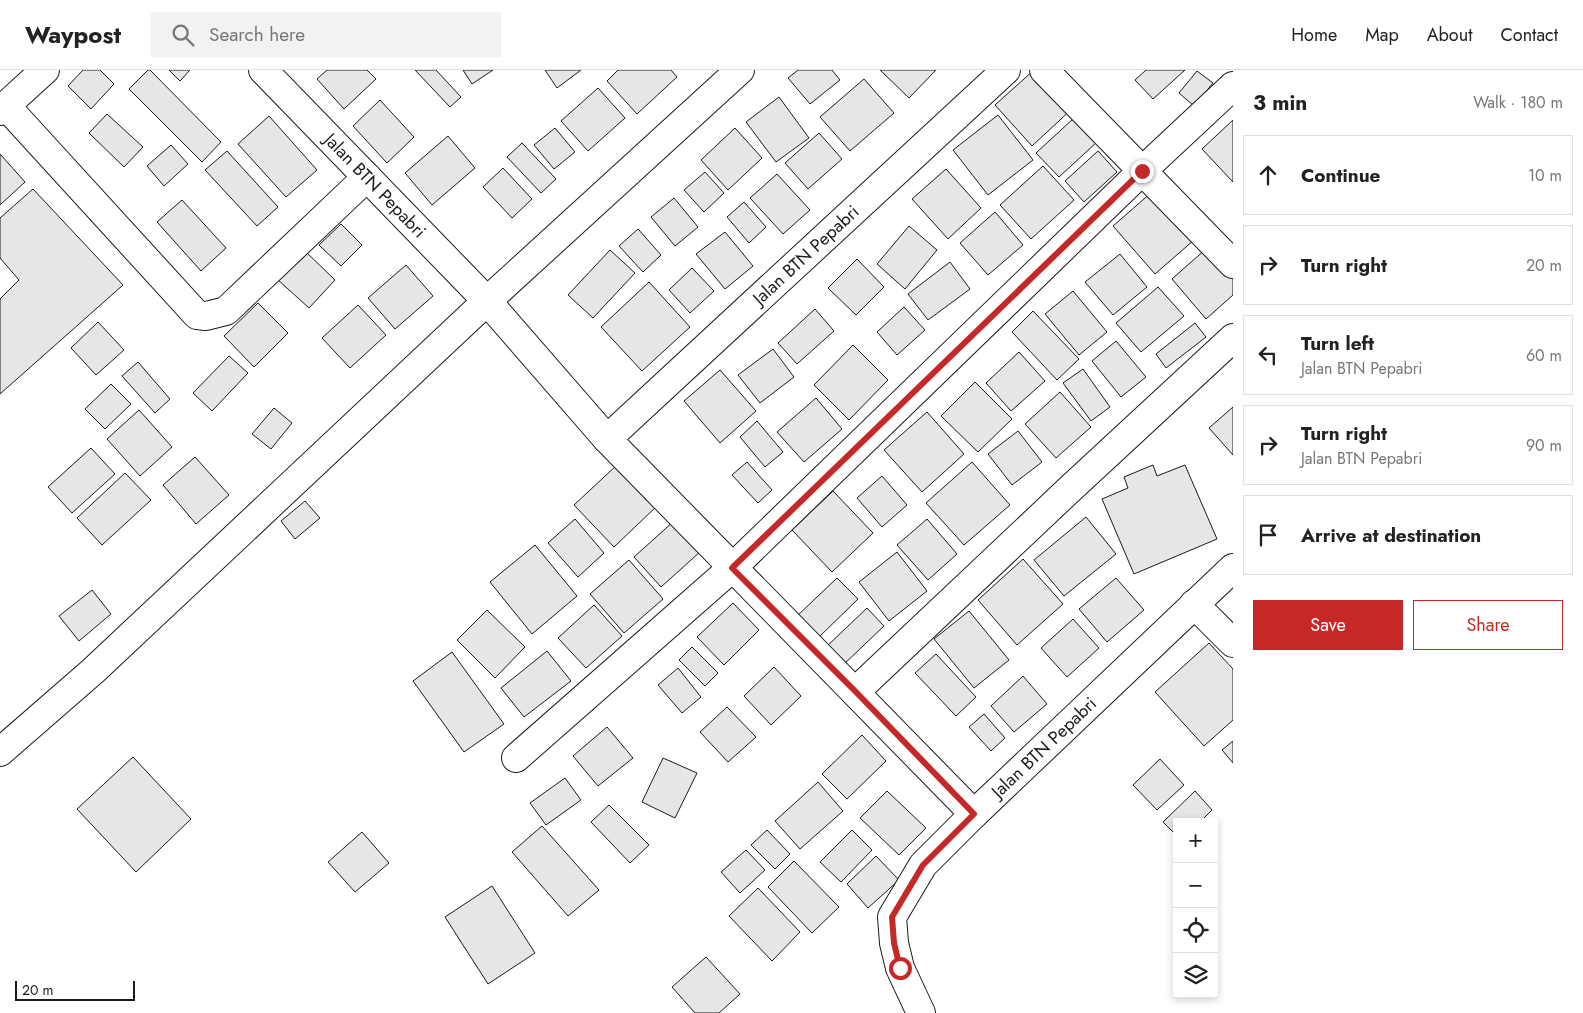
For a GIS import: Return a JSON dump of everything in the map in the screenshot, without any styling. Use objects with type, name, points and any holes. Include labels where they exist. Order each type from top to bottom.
[{"type":"street","points":[[45,70],[3,109],[197,314],[206,316],[226,311],[367,177]]},
{"type":"street","name":"Jalan BTN Pepabri","points":[[263,70],[486,301],[607,439],[974,814],[1233,568]]},
{"type":"street","points":[[0,752],[93,671],[486,301],[740,70]]},
{"type":"street","name":"Jalan BTN Pepabri","points":[[607,439],[1006,70]]},
{"type":"street","points":[[1044,70],[1233,264]]},
{"type":"street","points":[[516,758],[732,568],[1142,171],[1233,86]]},
{"type":"street","points":[[856,692],[1070,488],[1233,338]]},
{"type":"street","points":[[1194,604],[1233,643]]},
{"type":"street","points":[[921,1013],[900,968],[894,943],[892,917],[923,865],[974,814]]},
{"type":"building","points":[[83,70],[100,70],[114,84],[91,109],[68,86]]},
{"type":"building","points":[[148,70],[221,142],[202,162],[129,89]]},
{"type":"building","points":[[169,70],[190,70],[180,81]]},
{"type":"building","points":[[327,70],[367,70],[376,79],[344,109],[317,79]]},
{"type":"building","points":[[415,70],[436,70],[461,97],[450,107]]},
{"type":"building","points":[[463,70],[493,70],[472,84]]},
{"type":"building","points":[[545,70],[581,70],[557,88]]},
{"type":"building","points":[[618,70],[671,70],[677,77],[637,114],[607,81]]},
{"type":"building","points":[[798,70],[832,70],[840,80],[810,104],[788,78]]},
{"type":"building","points":[[880,70],[936,70],[909,98]]},
{"type":"building","points":[[1034,70],[1074,107],[1032,146],[995,105]]},
{"type":"building","points":[[1146,70],[1185,70],[1153,99],[1135,80]]},
{"type":"building","points":[[1197,71],[1213,83],[1194,106],[1179,93]]},
{"type":"building","points":[[864,79],[894,113],[850,151],[820,117]]},
{"type":"building","points":[[598,88],[625,118],[588,151],[561,121]]},
{"type":"building","points":[[779,97],[809,138],[776,162],[746,122]]},
{"type":"building","points":[[380,100],[414,137],[387,163],[353,126]]},
{"type":"building","points":[[107,114],[143,147],[124,167],[89,133]]},
{"type":"building","points":[[998,115],[1033,160],[988,195],[953,150]]},
{"type":"building","points":[[269,116],[317,170],[286,197],[238,144]]},
{"type":"building","points":[[1074,118],[1097,142],[1059,177],[1036,153]]},
{"type":"building","points":[[1233,120],[1233,182],[1202,149]]},
{"type":"building","points":[[555,128],[575,152],[554,169],[534,145]]},
{"type":"building","points":[[735,128],[762,158],[728,190],[701,160]]},
{"type":"building","points":[[819,133],[842,159],[808,189],[785,163]]},
{"type":"building","points":[[448,136],[475,168],[432,205],[405,173]]},
{"type":"building","points":[[522,143],[556,179],[541,193],[507,157]]},
{"type":"building","points":[[171,145],[188,164],[164,186],[147,166]]},
{"type":"building","points":[[227,151],[278,207],[257,226],[205,170]]},
{"type":"building","points":[[1098,151],[1117,172],[1084,202],[1065,181]]},
{"type":"building","points":[[0,154],[25,182],[0,205]]},
{"type":"building","points":[[1043,166],[1074,200],[1031,239],[1000,205]]},
{"type":"building","points":[[503,168],[532,199],[512,218],[483,187]]},
{"type":"building","points":[[946,169],[981,208],[948,239],[912,199]]},
{"type":"building","points":[[705,172],[724,193],[704,212],[684,190]]},
{"type":"building","points":[[777,174],[810,210],[783,234],[750,198]]},
{"type":"building","points":[[33,189],[123,285],[0,394],[0,299],[19,280],[0,258],[0,218]]},
{"type":"building","points":[[1152,192],[1194,240],[1155,274],[1113,226]]},
{"type":"building","points":[[674,198],[698,227],[675,246],[651,217]]},
{"type":"building","points":[[182,200],[226,248],[201,271],[157,222]]},
{"type":"building","points":[[744,202],[766,227],[749,243],[727,217]]},
{"type":"building","points":[[995,212],[1023,245],[988,275],[960,243]]},
{"type":"building","points":[[341,224],[362,245],[341,266],[319,245]]},
{"type":"building","points":[[909,226],[937,250],[905,289],[877,264]]},
{"type":"building","points":[[638,229],[661,255],[643,272],[619,246]]},
{"type":"building","points":[[725,232],[753,266],[725,289],[696,254]]},
{"type":"building","points":[[1207,248],[1233,278],[1233,295],[1206,319],[1172,279]]},
{"type":"building","points":[[304,250],[335,280],[309,308],[277,279]]},
{"type":"building","points":[[610,250],[635,273],[593,318],[568,295]]},
{"type":"building","points":[[1120,254],[1147,287],[1113,315],[1085,282]]},
{"type":"building","points":[[857,259],[884,287],[856,315],[828,288]]},
{"type":"building","points":[[950,262],[970,289],[928,320],[908,294]]},
{"type":"building","points":[[406,265],[433,296],[395,329],[368,298]]},
{"type":"building","points":[[692,268],[714,291],[690,313],[669,290]]},
{"type":"building","points":[[649,282],[690,327],[642,371],[601,327]]},
{"type":"building","points":[[1158,287],[1184,316],[1141,352],[1116,323]]},
{"type":"building","points":[[1073,291],[1107,332],[1079,355],[1045,314]]},
{"type":"building","points":[[258,303],[288,333],[254,367],[224,336]]},
{"type":"building","points":[[358,305],[386,335],[350,368],[322,338]]},
{"type":"building","points":[[904,307],[925,330],[897,355],[877,332]]},
{"type":"building","points":[[815,309],[834,331],[797,364],[778,343]]},
{"type":"building","points":[[1033,311],[1079,359],[1057,380],[1012,332]]},
{"type":"building","points":[[98,322],[124,350],[96,375],[71,348]]},
{"type":"building","points":[[1195,323],[1206,337],[1166,368],[1156,354]]},
{"type":"building","points":[[1116,341],[1146,377],[1121,397],[1092,361]]},
{"type":"building","points":[[853,345],[888,380],[849,420],[814,385]]},
{"type":"building","points":[[773,349],[794,377],[760,403],[738,375]]},
{"type":"building","points":[[1019,352],[1045,381],[1011,411],[986,383]]},
{"type":"building","points":[[229,356],[248,373],[212,411],[193,393]]},
{"type":"building","points":[[138,362],[170,399],[155,413],[122,376]]},
{"type":"building","points":[[1083,369],[1110,407],[1091,421],[1063,383]]},
{"type":"building","points":[[720,370],[756,411],[720,443],[684,401]]},
{"type":"building","points":[[975,382],[1012,419],[978,452],[941,416]]},
{"type":"building","points":[[111,384],[131,404],[105,429],[85,409]]},
{"type":"building","points":[[1060,392],[1091,427],[1056,458],[1025,424]]},
{"type":"building","points":[[816,398],[842,429],[804,462],[777,432]]},
{"type":"building","points":[[1233,407],[1233,455],[1209,428]]},
{"type":"building","points":[[274,408],[292,423],[271,449],[252,434]]},
{"type":"building","points":[[139,410],[172,447],[140,476],[107,439]]},
{"type":"building","points":[[927,412],[964,454],[922,492],[884,450]]},
{"type":"building","points":[[757,421],[783,452],[765,467],[740,437]]},
{"type":"building","points":[[1018,431],[1042,462],[1012,485],[988,454]]},
{"type":"building","points":[[91,448],[115,474],[72,513],[48,487]]},
{"type":"building","points":[[195,457],[229,495],[196,524],[163,485]]},
{"type":"building","points":[[747,462],[772,490],[758,503],[732,475]]},
{"type":"building","points":[[972,462],[1010,505],[964,545],[926,503]]},
{"type":"building","points":[[618,464],[657,506],[614,547],[574,505]]},
{"type":"building","points":[[1153,465],[1157,476],[1185,465],[1217,539],[1134,574],[1102,499],[1128,488],[1124,477]]},
{"type":"building","points":[[125,473],[151,500],[102,545],[77,518]]},
{"type":"building","points":[[882,476],[907,505],[882,527],[857,498]]},
{"type":"building","points":[[833,491],[873,533],[832,572],[792,530]]},
{"type":"building","points":[[305,501],[320,518],[295,539],[281,521]]},
{"type":"building","points":[[1086,517],[1116,554],[1064,596],[1034,560]]},
{"type":"building","points":[[575,519],[604,553],[578,577],[548,543]]},
{"type":"building","points":[[927,519],[957,554],[928,580],[897,545]]},
{"type":"building","points":[[674,521],[701,551],[661,587],[634,557]]},
{"type":"building","points":[[535,545],[577,596],[532,634],[490,582]]},
{"type":"building","points":[[897,552],[927,591],[889,621],[859,582]]},
{"type":"building","points":[[1023,559],[1063,604],[1017,645],[978,600]]},
{"type":"building","points":[[629,560],[663,599],[624,633],[590,594]]},
{"type":"building","points":[[837,578],[858,599],[817,639],[796,617]]},
{"type":"building","points":[[1116,578],[1144,610],[1107,642],[1079,609]]},
{"type":"building","points":[[92,590],[111,614],[79,641],[59,616]]},
{"type":"building","points":[[733,603],[759,630],[724,665],[697,637]]},
{"type":"building","points":[[594,605],[622,636],[586,668],[558,638]]},
{"type":"building","points":[[867,608],[884,626],[842,666],[825,648]]},
{"type":"building","points":[[487,610],[525,647],[495,678],[457,640]]},
{"type":"building","points":[[969,611],[1009,660],[974,688],[934,639]]},
{"type":"building","points":[[1073,619],[1099,648],[1067,677],[1041,648]]},
{"type":"building","points":[[1209,643],[1233,669],[1233,720],[1204,746],[1155,692]]},
{"type":"building","points":[[692,647],[718,673],[705,686],[679,660]]},
{"type":"building","points":[[547,651],[571,681],[524,717],[501,688]]},
{"type":"building","points":[[452,652],[504,724],[464,752],[413,681]]},
{"type":"building","points":[[936,654],[976,697],[956,716],[915,673]]},
{"type":"building","points":[[774,667],[801,696],[771,725],[744,696]]},
{"type":"building","points":[[678,668],[701,697],[682,713],[658,685]]},
{"type":"building","points":[[1023,676],[1047,704],[1014,732],[991,706]]},
{"type":"building","points":[[727,707],[756,737],[728,762],[700,732]]},
{"type":"building","points":[[984,714],[1005,738],[991,751],[969,727]]},
{"type":"building","points":[[607,727],[633,758],[598,786],[573,756]]},
{"type":"building","points":[[862,735],[886,761],[847,799],[822,774]]},
{"type":"building","points":[[1233,741],[1233,763],[1222,750]]},
{"type":"building","points":[[133,757],[191,819],[136,872],[77,809]]},
{"type":"building","points":[[663,758],[697,773],[675,818],[642,802]]},
{"type":"building","points":[[1160,759],[1184,785],[1157,810],[1133,785]]},
{"type":"building","points":[[565,778],[581,800],[546,825],[530,803]]},
{"type":"building","points":[[818,782],[843,811],[800,849],[775,821]]},
{"type":"building","points":[[887,791],[926,828],[899,855],[860,818]]},
{"type":"building","points":[[1195,791],[1212,810],[1204,818],[1173,818],[1173,832],[1163,822]]},
{"type":"building","points":[[609,805],[649,845],[630,863],[591,822]]},
{"type":"building","points":[[542,826],[599,890],[568,916],[512,852]]},
{"type":"building","points":[[767,830],[790,854],[775,869],[751,845]]},
{"type":"building","points":[[852,830],[872,850],[841,882],[820,862]]},
{"type":"building","points":[[362,832],[389,863],[355,892],[328,862]]},
{"type":"building","points":[[746,850],[765,870],[740,893],[721,872]]},
{"type":"building","points":[[876,856],[899,880],[868,908],[847,884]]},
{"type":"building","points":[[794,861],[839,907],[812,933],[768,887]]},
{"type":"building","points":[[492,886],[535,953],[488,984],[445,917]]},
{"type":"building","points":[[758,888],[800,932],[772,961],[729,916]]},
{"type":"building","points":[[706,957],[740,994],[719,1013],[695,1013],[672,987]]},
{"type":"route","points":[[900,968],[894,943],[892,917],[923,865],[974,814],[732,568],[1142,171]]}]
